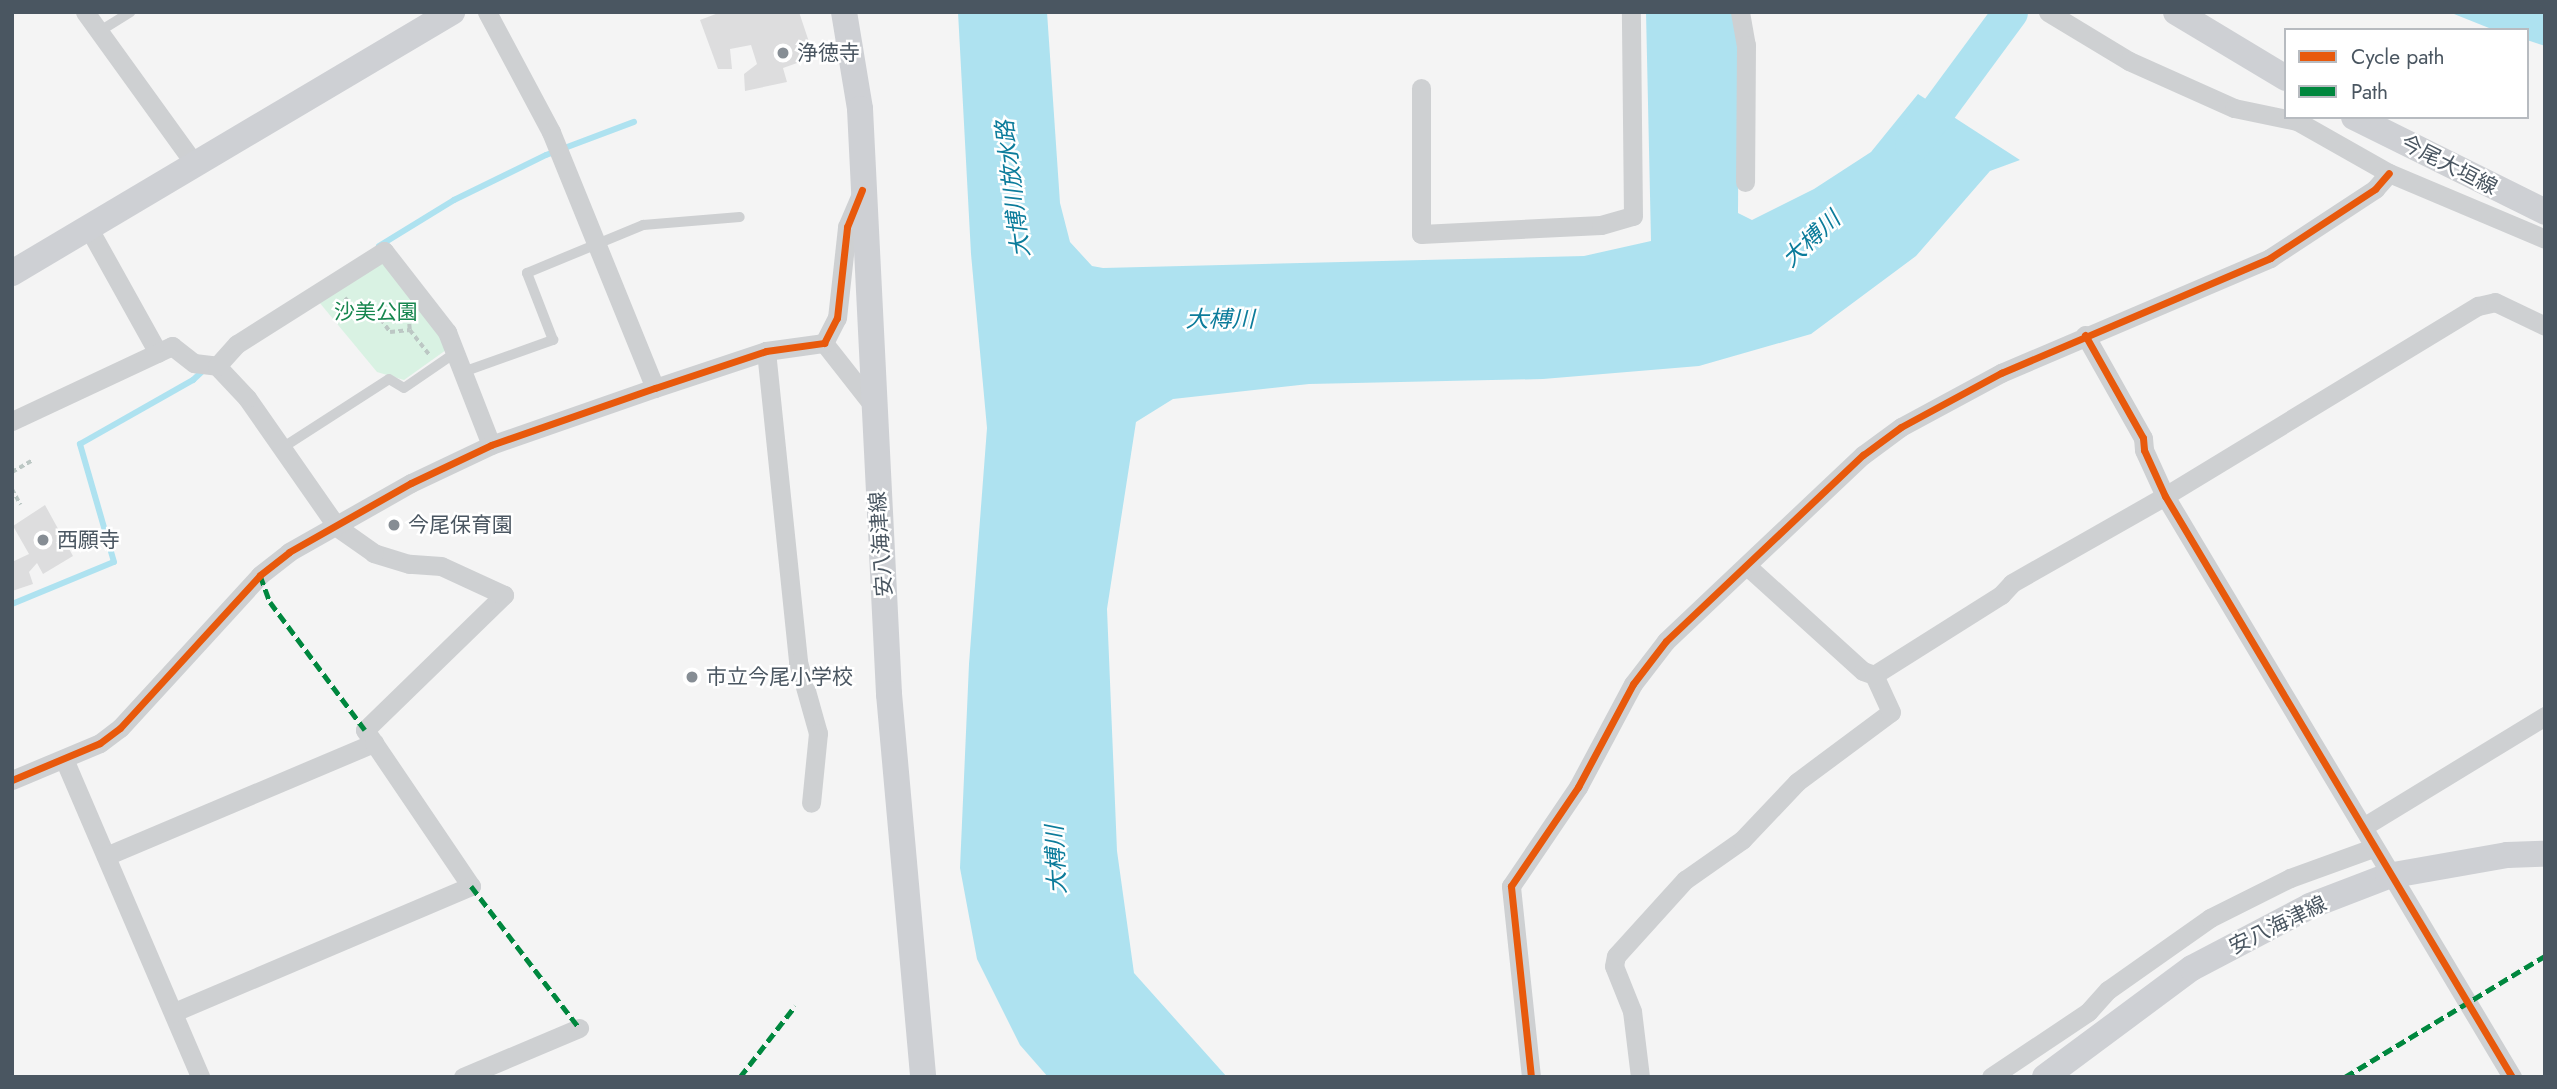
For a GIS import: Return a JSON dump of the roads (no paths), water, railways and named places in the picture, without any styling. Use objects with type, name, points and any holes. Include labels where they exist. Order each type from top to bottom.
[{"type":"main road","points":[[12,273],[193,162],[452,12]]},
{"type":"main road","name":"安八海津線","points":[[844,12],[860,108],[872,404],[889,694],[923,1077]]},
{"type":"main road","points":[[2176,12],[2284,77]]},
{"type":"main road","name":"今尾大垣線","points":[[2358,119],[2545,212]]},
{"type":"main road","name":"安八海津線","points":[[2045,1077],[2192,968],[2310,906],[2388,876],[2507,855],[2545,854]]},
{"type":"street","points":[[85,12],[193,162]]},
{"type":"street","points":[[487,12],[551,132],[655,388]]},
{"type":"street","points":[[1421,88],[1422,234],[1601,225],[1633,216],[1631,12]]},
{"type":"street","points":[[1740,12],[1746,45],[1745,182]]},
{"type":"street","points":[[2049,12],[2129,61],[2234,108],[2284,118]]},
{"type":"street","points":[[2287,119],[2297,121],[2389,173],[2545,239]]},
{"type":"street","points":[[1531,1077],[1511,886],[1578,787],[1633,684],[1666,641],[1863,455],[1901,427],[2001,373],[2270,258],[2375,189],[2389,173]]},
{"type":"street","points":[[824,343],[837,318],[847,227],[862,190]]},
{"type":"street","points":[[88,227],[158,353]]},
{"type":"street","points":[[217,366],[237,344],[384,251],[447,332],[491,445]]},
{"type":"street","points":[[1874,675],[2001,595],[2012,583],[2165,496],[2478,306],[2495,302],[2545,326]]},
{"type":"street","points":[[2085,335],[2143,438],[2144,450],[2165,496],[2363,827],[2388,876],[2512,1077]]},
{"type":"street","points":[[12,780],[100,743],[120,728],[260,575],[289,552],[337,527],[411,482],[491,445],[655,388],[766,351],[824,343]]},
{"type":"street","points":[[824,343],[872,404]]},
{"type":"street","points":[[12,421],[173,346],[194,363],[217,366],[247,398],[337,527],[374,553],[410,564],[441,566],[504,595],[365,730],[471,886],[174,1013]]},
{"type":"street","points":[[766,351],[798,662],[818,733],[811,803]]},
{"type":"street","points":[[1640,1077],[1632,1011],[1614,966],[1616,956],[1685,880],[1742,840],[1797,782],[1891,712],[1874,675],[1863,671],[1747,566]]},
{"type":"street","points":[[2363,827],[2545,716]]},
{"type":"street","points":[[106,856],[374,743]]},
{"type":"street","points":[[64,759],[200,1077]]},
{"type":"street","points":[[1990,1077],[2088,1012],[2108,990],[2210,918],[2290,878],[2373,848]]},
{"type":"street","points":[[463,1077],[579,1028]]},
{"type":"lane","points":[[100,31],[131,12]]},
{"type":"lane","points":[[463,372],[553,340],[527,273],[643,225],[740,217]]},
{"type":"lane","points":[[282,448],[389,379],[404,387],[455,353]]},
{"type":"water","name":"大博川放水路","points":[[958,12],[1047,12],[1060,203],[1070,242],[1092,266],[1103,268],[1584,256],[1651,241],[1646,12],[1734,12],[1739,39],[1738,213],[1752,220],[1814,189],[1871,152],[1918,94],[2020,160],[1990,171],[1916,256],[1811,334],[1699,366],[1543,379],[1309,384],[1173,399],[1136,422],[1107,609],[1117,851],[1134,973],[1227,1077],[1048,1077],[1020,1045],[977,959],[960,868],[969,664],[987,428],[971,254]]},
{"type":"water","points":[[2449,12],[2545,12],[2545,46],[2529,41],[2529,28],[2489,28]]},
{"type":"waterway","name":"大榑川","points":[[1912,145],[2010,12]]},
{"type":"waterway","points":[[379,246],[454,200],[546,155],[634,122]]},
{"type":"waterway","points":[[12,604],[114,562],[80,444],[193,380],[205,369]]},
{"type":"place","name":"浄徳寺","points":[[783,53]]},
{"type":"place","name":"今尾保育園","points":[[394,525]]},
{"type":"place","name":"西願寺","points":[[43,540]]},
{"type":"place","name":"市立今尾小学校","points":[[692,677]]},
{"type":"park label","name":"沙美公園","points":[[376,312]]}]
